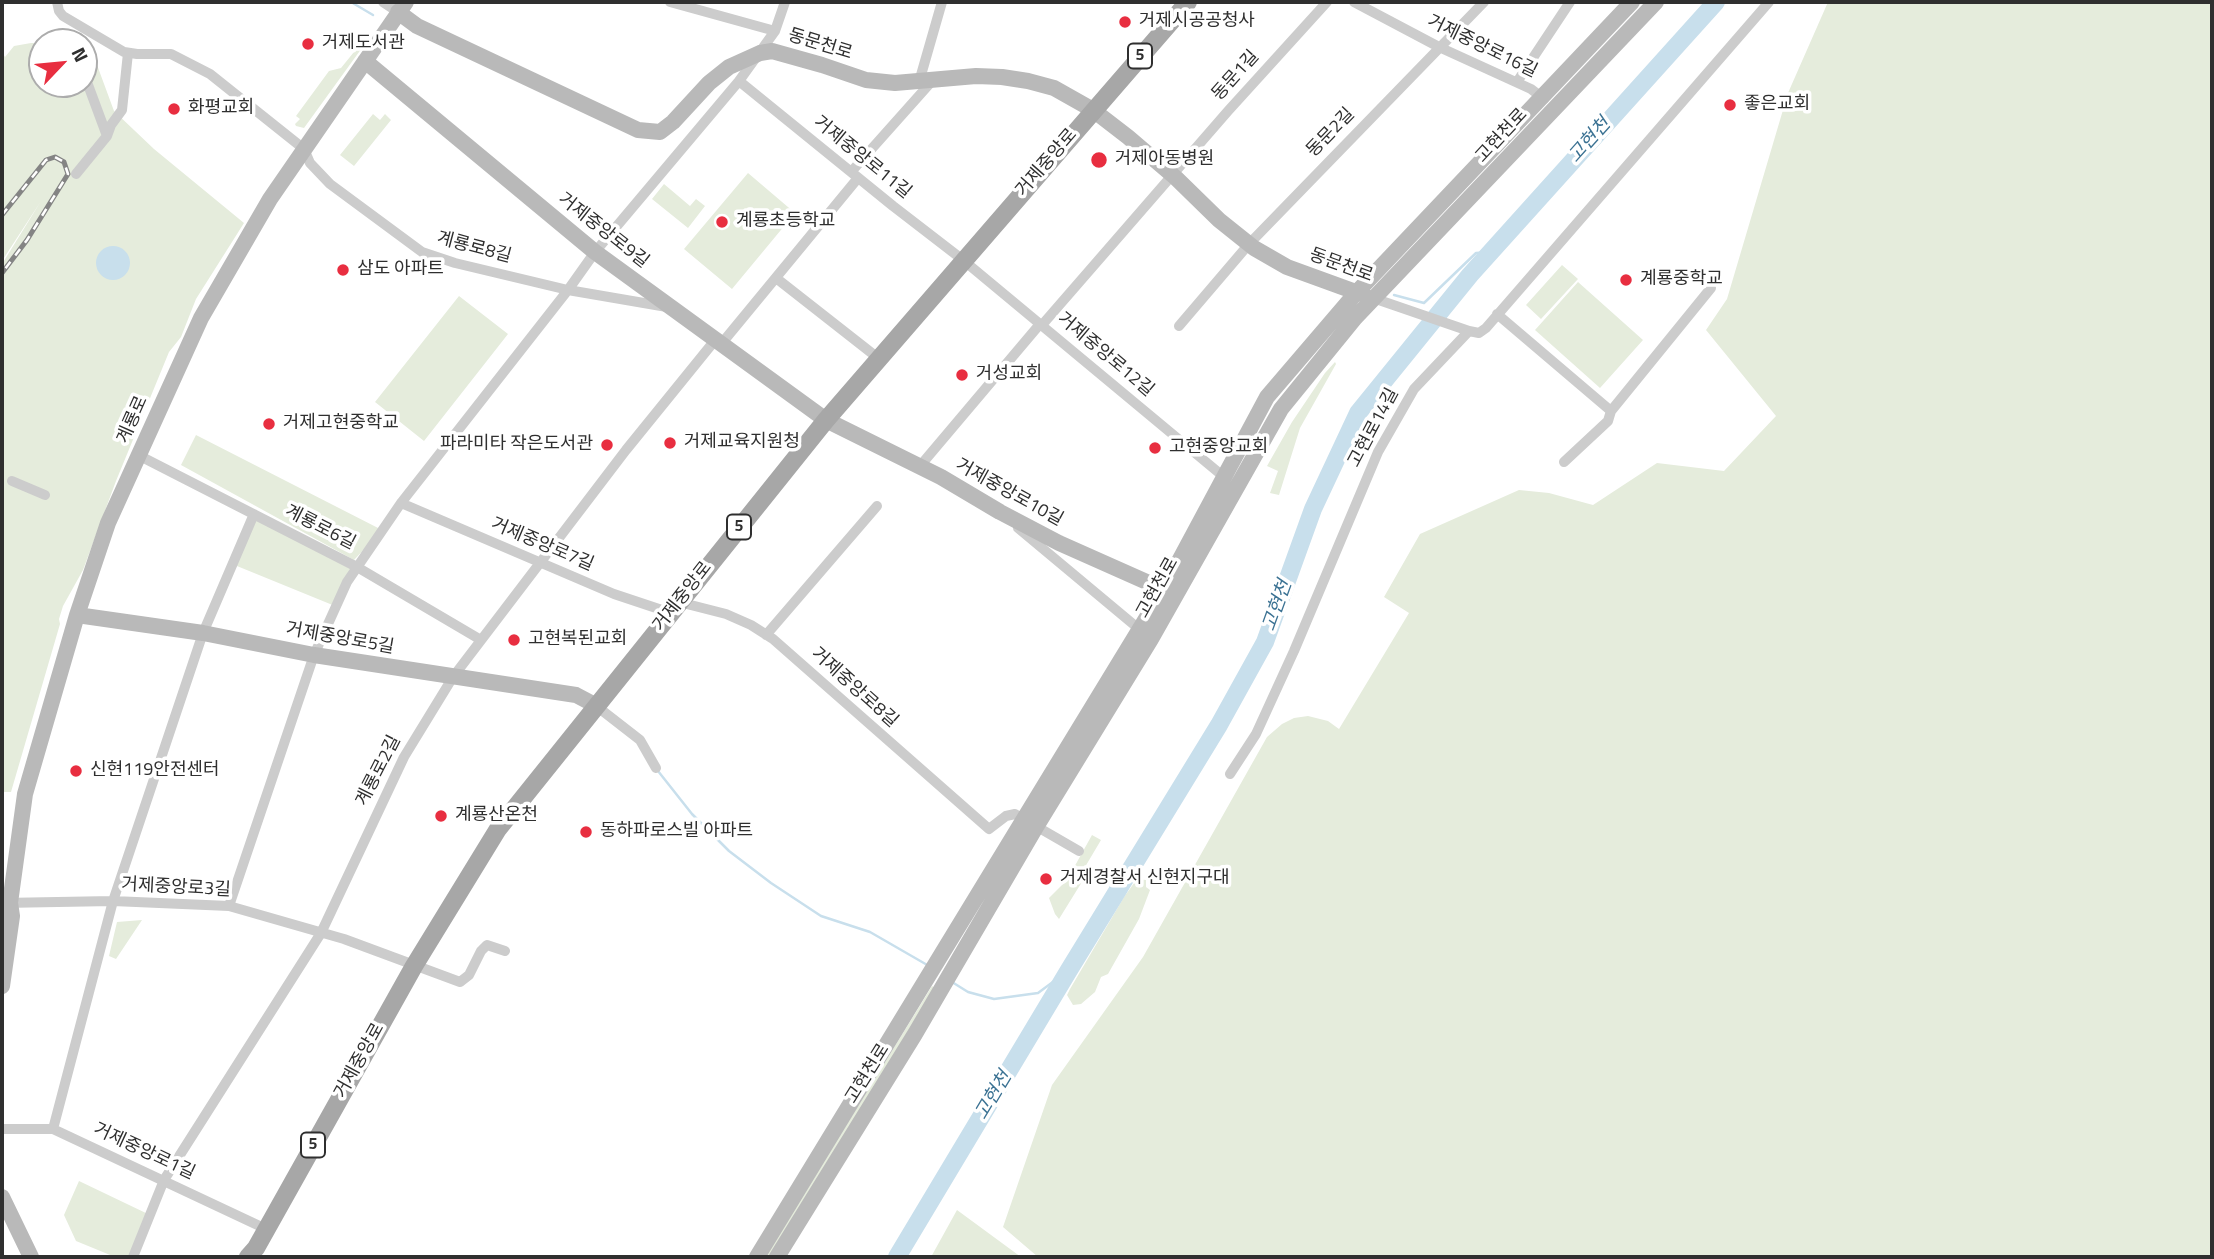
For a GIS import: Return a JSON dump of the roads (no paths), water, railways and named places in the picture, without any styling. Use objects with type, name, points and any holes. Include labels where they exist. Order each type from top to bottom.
[{"type":"main road","name":"거제중앙로","points":[[253,1254],[414,966],[498,829],[826,420],[1188,2]]},
{"type":"street","points":[[57,2],[63,16],[128,53],[122,110],[107,136],[76,174]]},
{"type":"street","points":[[383,2],[402,7],[417,26],[638,130],[660,132],[729,67],[760,53]]},
{"type":"street","points":[[673,2],[775,31]]},
{"type":"street","points":[[229,906],[314,655],[347,582],[401,503],[595,252],[739,81],[775,31],[785,2]]},
{"type":"street","points":[[926,81],[942,2]]},
{"type":"street","name":"동문1길","points":[[1172,175],[1328,2]]},
{"type":"street","name":"거제중앙로16길","points":[[1354,2],[1439,47],[1517,82],[1555,108]]},
{"type":"street","name":"동문2길","points":[[1249,244],[1484,2]]},
{"type":"street","points":[[1517,82],[1570,2]]},
{"type":"street","name":"고현천로","points":[[1031,823],[1139,629],[1168,595],[1224,477],[1267,397],[1356,293],[1632,2]]},
{"type":"street","name":"고현천로","points":[[777,1257],[941,974],[1281,409],[1440,231],[1656,2]]},
{"type":"street","name":"고현로14길","points":[[1230,774],[1256,734],[1378,452],[1414,389],[1469,331],[1479,333],[1497,314],[1769,2]]},
{"type":"street","name":"계룡로","points":[[2,986],[12,916],[4,907],[25,794],[77,615],[108,523],[201,318],[270,199],[402,7]]},
{"type":"street","name":"동문천로","points":[[760,53],[772,51],[866,80],[895,83],[976,76],[1028,81],[1054,88],[1093,110],[1128,137],[1249,244],[1287,267],[1379,299]]},
{"type":"street","name":"계룡로8길","points":[[128,53],[160,53],[181,58],[211,74],[304,149],[310,163],[330,184],[422,252],[454,263],[568,290],[673,308]]},
{"type":"street","name":"거제중앙로9길","points":[[365,61],[595,252],[826,420]]},
{"type":"street","name":"거제중앙로11길","points":[[739,81],[964,260]]},
{"type":"street","name":"계룡로2길","points":[[133,1257],[164,1180],[321,933],[404,757],[453,677],[626,450],[776,278],[926,81]]},
{"type":"street","points":[[93,98],[107,136]]},
{"type":"street","points":[[920,466],[1172,175]]},
{"type":"street","points":[[1180,326],[1249,244]]},
{"type":"street","name":"거제중앙로12길","points":[[964,260],[1224,477]]},
{"type":"street","points":[[776,278],[878,358]]},
{"type":"street","points":[[1564,462],[1608,421],[1611,411],[1711,288]]},
{"type":"street","points":[[1379,299],[1469,331]]},
{"type":"street","points":[[1497,314],[1611,411]]},
{"type":"street","name":"거제중앙로10길","points":[[826,420],[920,466],[1059,543],[1168,595]]},
{"type":"street","name":"계룡로6길","points":[[138,455],[357,567],[481,640]]},
{"type":"street","points":[[12,481],[45,495]]},
{"type":"street","name":"거제중앙로7길","points":[[401,503],[614,594],[675,608]]},
{"type":"street","points":[[766,635],[877,506]]},
{"type":"street","points":[[1000,512],[1139,629]]},
{"type":"street","points":[[53,1129],[113,901],[203,633],[254,514]]},
{"type":"street","name":"거제중앙로8길","points":[[675,608],[726,614],[766,635],[989,829],[1011,814],[1031,823]]},
{"type":"street","name":"거제중앙로5길","points":[[77,615],[203,633],[314,655],[576,695],[595,705]]},
{"type":"street","points":[[595,705],[640,740],[656,768]]},
{"type":"street","points":[[1031,823],[1079,851]]},
{"type":"street","name":"거제중앙로3길","points":[[4,907],[113,901],[229,906],[321,933],[460,982],[469,975],[487,944],[505,951]]},
{"type":"street","name":"고현천로","points":[[757,1257],[941,974]]},
{"type":"street","name":"거제중앙로1길","points":[[2,1129],[53,1129],[266,1229]]},
{"type":"street","points":[[2,1197],[31,1257]]},
{"type":"street","points":[[2,1222],[20,1257]]},
{"type":"water","points":[[113,246],[125,251],[130,263],[125,275],[113,280],[101,275],[96,263],[101,251]]},
{"type":"waterway","points":[[351,2],[373,15]]},
{"type":"waterway","name":"고현천","points":[[897,1257],[1219,725],[1265,642],[1313,509],[1358,413],[1470,275],[1716,2]]},
{"type":"waterway","points":[[1394,295],[1424,303],[1476,253],[1491,252]]},
{"type":"waterway","points":[[658,771],[692,814],[729,851],[771,883],[821,916],[870,932],[929,966]]},
{"type":"waterway","points":[[952,982],[968,992],[994,999],[1038,993],[1069,970]]},
{"type":"railway","points":[[2,215],[46,160],[55,157],[64,162],[68,174],[27,240],[2,273]]},
{"type":"place","name":"거제시공공청사","points":[[1125,22]]},
{"type":"place","name":"거제도서관","points":[[308,44]]},
{"type":"place","name":"좋은교회","points":[[1730,105]]},
{"type":"place","name":"화평교회","points":[[174,109]]},
{"type":"place","name":"거제아동병원","points":[[1099,160]]},
{"type":"place","name":"계룡초등학교","points":[[722,222]]},
{"type":"place","name":"삼도 아파트","points":[[343,270]]},
{"type":"place","name":"계룡중학교","points":[[1626,280]]},
{"type":"place","name":"거성교회","points":[[962,375]]},
{"type":"place","name":"거제고현중학교","points":[[269,424]]},
{"type":"place","name":"거제교육지원청","points":[[670,443]]},
{"type":"place","name":"파라미타 작은도서관","points":[[607,445]]},
{"type":"place","name":"고현중앙교회","points":[[1155,448]]},
{"type":"place","name":"고현복된교회","points":[[514,640]]},
{"type":"place","name":"신현119안전센터","points":[[76,771]]},
{"type":"place","name":"계룡산온천","points":[[441,816]]},
{"type":"place","name":"동하파로스빌 아파트","points":[[586,832]]},
{"type":"place","name":"거제경찰서 신현지구대","points":[[1046,879]]}]
